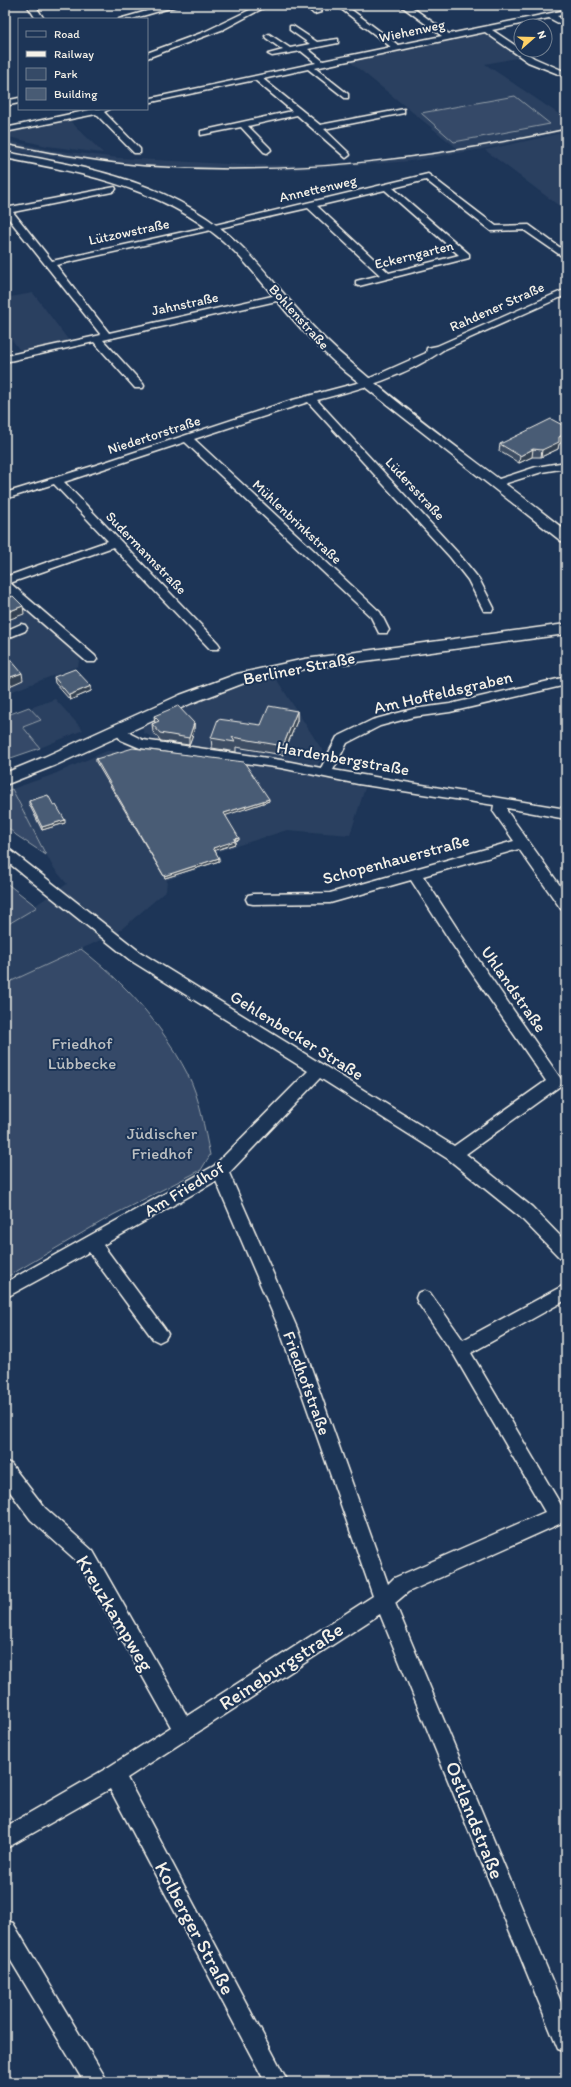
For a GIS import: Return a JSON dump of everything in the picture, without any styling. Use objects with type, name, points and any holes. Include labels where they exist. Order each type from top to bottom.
[{"type":"main road","name":"Bohlenstraße","points":[[5,155],[79,169],[135,184],[175,201],[193,212],[237,247],[312,334],[367,384],[497,483],[566,538]]},
{"type":"main road","name":"Berliner Straße","points":[[5,779],[50,761],[186,699],[243,678],[275,670],[354,657],[565,629]]},
{"type":"street","points":[[31,5],[39,18]]},
{"type":"street","points":[[127,18],[176,5]]},
{"type":"street","points":[[148,56],[219,29],[265,5]]},
{"type":"street","points":[[308,5],[317,12]]},
{"type":"street","points":[[340,5],[397,48]]},
{"type":"street","points":[[404,5],[448,37]]},
{"type":"street","name":"Wiehenweg","points":[[148,101],[566,12]]},
{"type":"street","points":[[550,15],[566,25]]},
{"type":"street","points":[[293,28],[316,45]]},
{"type":"street","points":[[486,29],[532,60],[566,75]]},
{"type":"street","points":[[269,36],[289,51]]},
{"type":"street","points":[[272,54],[335,41]]},
{"type":"street","points":[[302,48],[322,64]]},
{"type":"street","points":[[310,67],[345,96]]},
{"type":"street","points":[[258,78],[318,128],[346,155]]},
{"type":"street","points":[[5,104],[18,100]]},
{"type":"street","points":[[5,130],[102,110],[137,151]]},
{"type":"street","points":[[318,128],[401,111]]},
{"type":"street","points":[[204,133],[298,112]]},
{"type":"street","points":[[242,124],[266,150]]},
{"type":"street","name":"Annettenweg","points":[[215,228],[309,204],[428,177],[494,229],[526,227],[566,256]]},
{"type":"street","name":"Eckerngarten","points":[[360,283],[466,256],[386,186]]},
{"type":"street","points":[[106,335],[7,211],[112,189]]},
{"type":"street","points":[[309,204],[387,276]]},
{"type":"street","name":"Lützowstraße","points":[[50,264],[215,228]]},
{"type":"street","name":"Rahdener Straße","points":[[367,384],[440,348],[566,292]]},
{"type":"street","name":"Jahnstraße","points":[[5,359],[106,335],[281,297]]},
{"type":"street","points":[[96,338],[139,386]]},
{"type":"street","name":"Niedertorstraße","points":[[5,496],[57,481],[310,398],[327,396],[367,384]]},
{"type":"street","name":"Lüdersstraße","points":[[310,398],[454,555],[473,580],[488,608]]},
{"type":"street","name":"Mühlenbrinkstraße","points":[[187,439],[376,615],[383,630]]},
{"type":"street","points":[[497,483],[540,469],[566,464]]},
{"type":"street","name":"Sudermannstraße","points":[[57,481],[214,646]]},
{"type":"street","points":[[5,581],[115,542]]},
{"type":"street","points":[[5,585],[91,659]]},
{"type":"street","points":[[5,635],[21,628]]},
{"type":"street","name":"Am Hoffeldsgraben","points":[[326,772],[342,740],[376,723],[414,714],[450,708],[566,681]]},
{"type":"street","name":"Hardenbergstraße","points":[[118,729],[126,737],[140,744],[281,764],[326,772],[358,780],[501,802],[566,814]]},
{"type":"street","points":[[501,802],[500,811],[566,905]]},
{"type":"street","name":"Schopenhauerstraße","points":[[253,899],[330,898],[522,843]]},
{"type":"street","name":"Gehlenbecker Straße","points":[[5,853],[135,956],[454,1154],[526,1212],[566,1253]]},
{"type":"street","name":"Uhlandstraße","points":[[415,874],[457,940],[555,1082],[454,1154]]},
{"type":"street","name":"Am Friedhof","points":[[5,1291],[220,1171],[318,1070]]},
{"type":"street","name":"Friedhofstraße","points":[[220,1171],[288,1328],[384,1600]]},
{"type":"street","points":[[91,1242],[159,1334]]},
{"type":"street","points":[[460,1350],[566,1292]]},
{"type":"street","points":[[424,1298],[460,1350],[561,1514]]},
{"type":"street","name":"Kreuzkampweg","points":[[5,1470],[38,1514],[86,1557],[183,1729]]},
{"type":"street","name":"Reineburgstraße","points":[[5,1839],[114,1775],[384,1600],[401,1585],[561,1514]]},
{"type":"street","name":"Ostlandstraße","points":[[384,1600],[566,2041]]},
{"type":"street","name":"Kolberger Straße","points":[[114,1775],[277,2082]]},
{"type":"street","points":[[5,1931],[97,2082]]},
{"type":"shaded area","points":[[483,32],[513,52],[513,58],[516,58],[485,64],[566,119],[566,131],[477,150],[411,161],[293,170],[161,168],[41,156],[5,149],[5,140],[51,150],[119,158],[245,165],[305,165],[374,161],[458,149],[348,60]]},
{"type":"shaded area","points":[[69,120],[103,153],[47,146],[5,136],[5,132]]},
{"type":"shaded area","points":[[566,132],[566,211],[485,150]]},
{"type":"shaded area","points":[[33,293],[69,342],[21,352],[5,330],[5,298]]},
{"type":"shaded area","points":[[5,590],[80,656],[78,666],[5,694]]},
{"type":"shaded area","points":[[275,677],[324,753],[313,774],[365,788],[350,835],[287,830],[217,852],[222,861],[167,880],[166,891],[118,932],[5,984],[5,926],[67,884],[53,867],[12,789],[52,775],[107,751],[147,750],[154,738],[144,733],[142,727],[149,722],[225,691]]},
{"type":"shaded area","points":[[55,699],[83,730],[40,748],[22,727],[40,720],[30,708]]},
{"type":"green space","points":[[515,96],[550,124],[454,142],[421,113]]},
{"type":"green space","points":[[29,707],[41,720],[23,727],[40,748],[5,760],[5,716]]},
{"type":"green space","points":[[12,789],[46,855],[16,835],[5,825],[5,792]]},
{"type":"green space","points":[[5,882],[37,907],[5,926]]},
{"type":"green space","name":"Friedhof Lübbecke","points":[[81,949],[127,990],[166,1037],[187,1073],[195,1092],[210,1155],[201,1170],[113,1215],[5,1278],[5,984]]},
{"type":"building","points":[[551,419],[566,427],[566,433],[559,437],[559,442],[542,450],[533,449],[520,456],[500,444]]},
{"type":"building","points":[[5,596],[7,599],[13,596],[23,606],[5,613]]},
{"type":"building","points":[[5,653],[22,673],[5,679]]},
{"type":"building","points":[[75,669],[91,686],[69,695],[54,677]]},
{"type":"building","points":[[178,706],[194,723],[189,738],[160,733],[152,724],[159,721],[154,716]]},
{"type":"building","points":[[269,706],[297,711],[283,746],[232,737],[235,742],[211,738],[218,719],[261,725]]},
{"type":"building","points":[[133,748],[244,762],[269,799],[224,813],[239,838],[234,839],[235,841],[213,848],[219,858],[164,876],[96,759]]},
{"type":"building","points":[[48,795],[54,806],[56,805],[65,820],[42,827],[29,801]]},
{"type":"railway","points":[[5,144],[75,157],[146,166],[200,169],[253,169],[305,167],[409,157],[513,140],[566,129]]},
{"type":"park label","name":"Jüdischer Friedhof","points":[[162,1143]]}]
